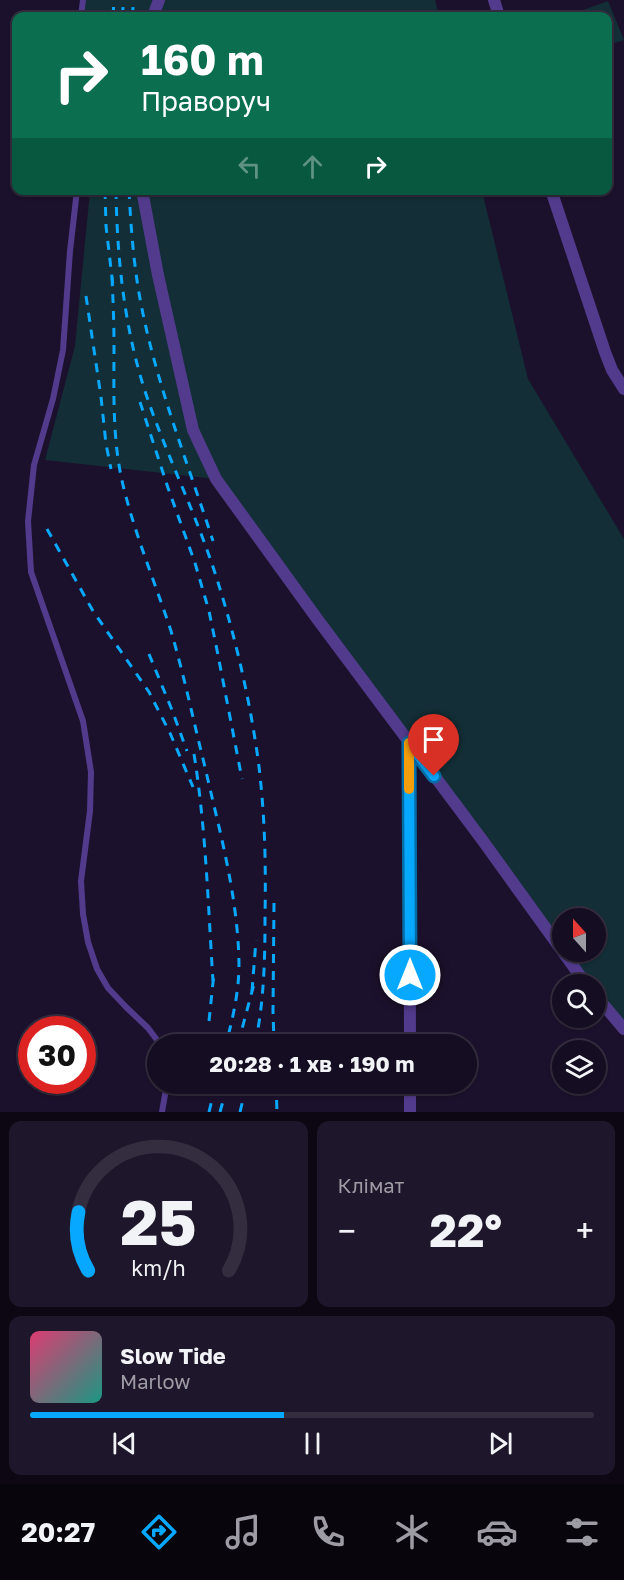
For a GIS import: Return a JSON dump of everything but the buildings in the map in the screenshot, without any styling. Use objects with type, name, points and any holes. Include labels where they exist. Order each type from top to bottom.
[{"type":"street","points":[[143,195],[160,286],[193,430],[216,479],[318,621],[483,840],[579,974]]},
{"type":"street","points":[[553,195],[605,352],[612,370],[624,389]]},
{"type":"street","points":[[409,743],[410,1034]]},
{"type":"street","points":[[606,1008],[624,1029]]},
{"type":"street","points":[[410,1094],[410,1112]]},
{"type":"lane","points":[[76,195],[63,350],[53,399],[34,465],[28,521],[31,572],[85,731],[91,772],[90,812],[81,880],[82,914],[88,942],[96,969],[108,988],[152,1034]]},
{"type":"lane","points":[[162,1112],[165,1094]]},
{"type":"shaded area","points":[[81,0],[435,0],[438,12],[82,12]]},
{"type":"shaded area","points":[[608,1],[624,40],[612,44],[612,12],[578,12]]},
{"type":"shaded area","points":[[90,195],[483,195],[528,379],[624,539],[624,1029],[606,1008],[606,974],[579,974],[570,962],[606,962],[606,908],[552,908],[552,938],[216,479],[45,460],[75,346]]},
{"type":"railway","points":[[113,12],[114,0]]},
{"type":"railway","points":[[122,12],[124,0]]},
{"type":"railway","points":[[132,12],[134,0]]},
{"type":"railway","points":[[105,195],[106,226],[113,286]]},
{"type":"railway","points":[[116,195],[120,270],[133,349],[148,400],[214,570],[240,663],[250,711],[262,799],[265,878],[265,950],[257,1034]]},
{"type":"railway","points":[[129,195],[135,265],[149,338],[165,397],[213,541]]},
{"type":"railway","points":[[112,277],[114,415],[119,468],[133,522],[171,631],[180,664],[221,837],[235,913],[239,974],[228,1034]]},
{"type":"railway","points":[[86,296],[111,469]]},
{"type":"railway","points":[[140,402],[209,611],[242,779]]},
{"type":"railway","points":[[47,529],[93,611],[149,692],[170,733],[193,787]]},
{"type":"railway","points":[[149,654],[187,751]]},
{"type":"railway","points":[[194,754],[204,839],[213,981]]},
{"type":"railway","points":[[274,903],[274,1034]]},
{"type":"railway","points":[[252,991],[256,940]]},
{"type":"railway","points":[[209,1021],[214,973]]},
{"type":"railway","points":[[241,1034],[254,984]]},
{"type":"railway","points":[[209,1112],[213,1094]]},
{"type":"railway","points":[[220,1112],[225,1094]]},
{"type":"railway","points":[[240,1112],[244,1094]]},
{"type":"railway","points":[[276,1094],[277,1112]]},
{"type":"slow traffic","points":[[409,789],[409,743],[414,750]]},
{"type":"route","points":[[410,975],[409,743],[434,776]]}]
